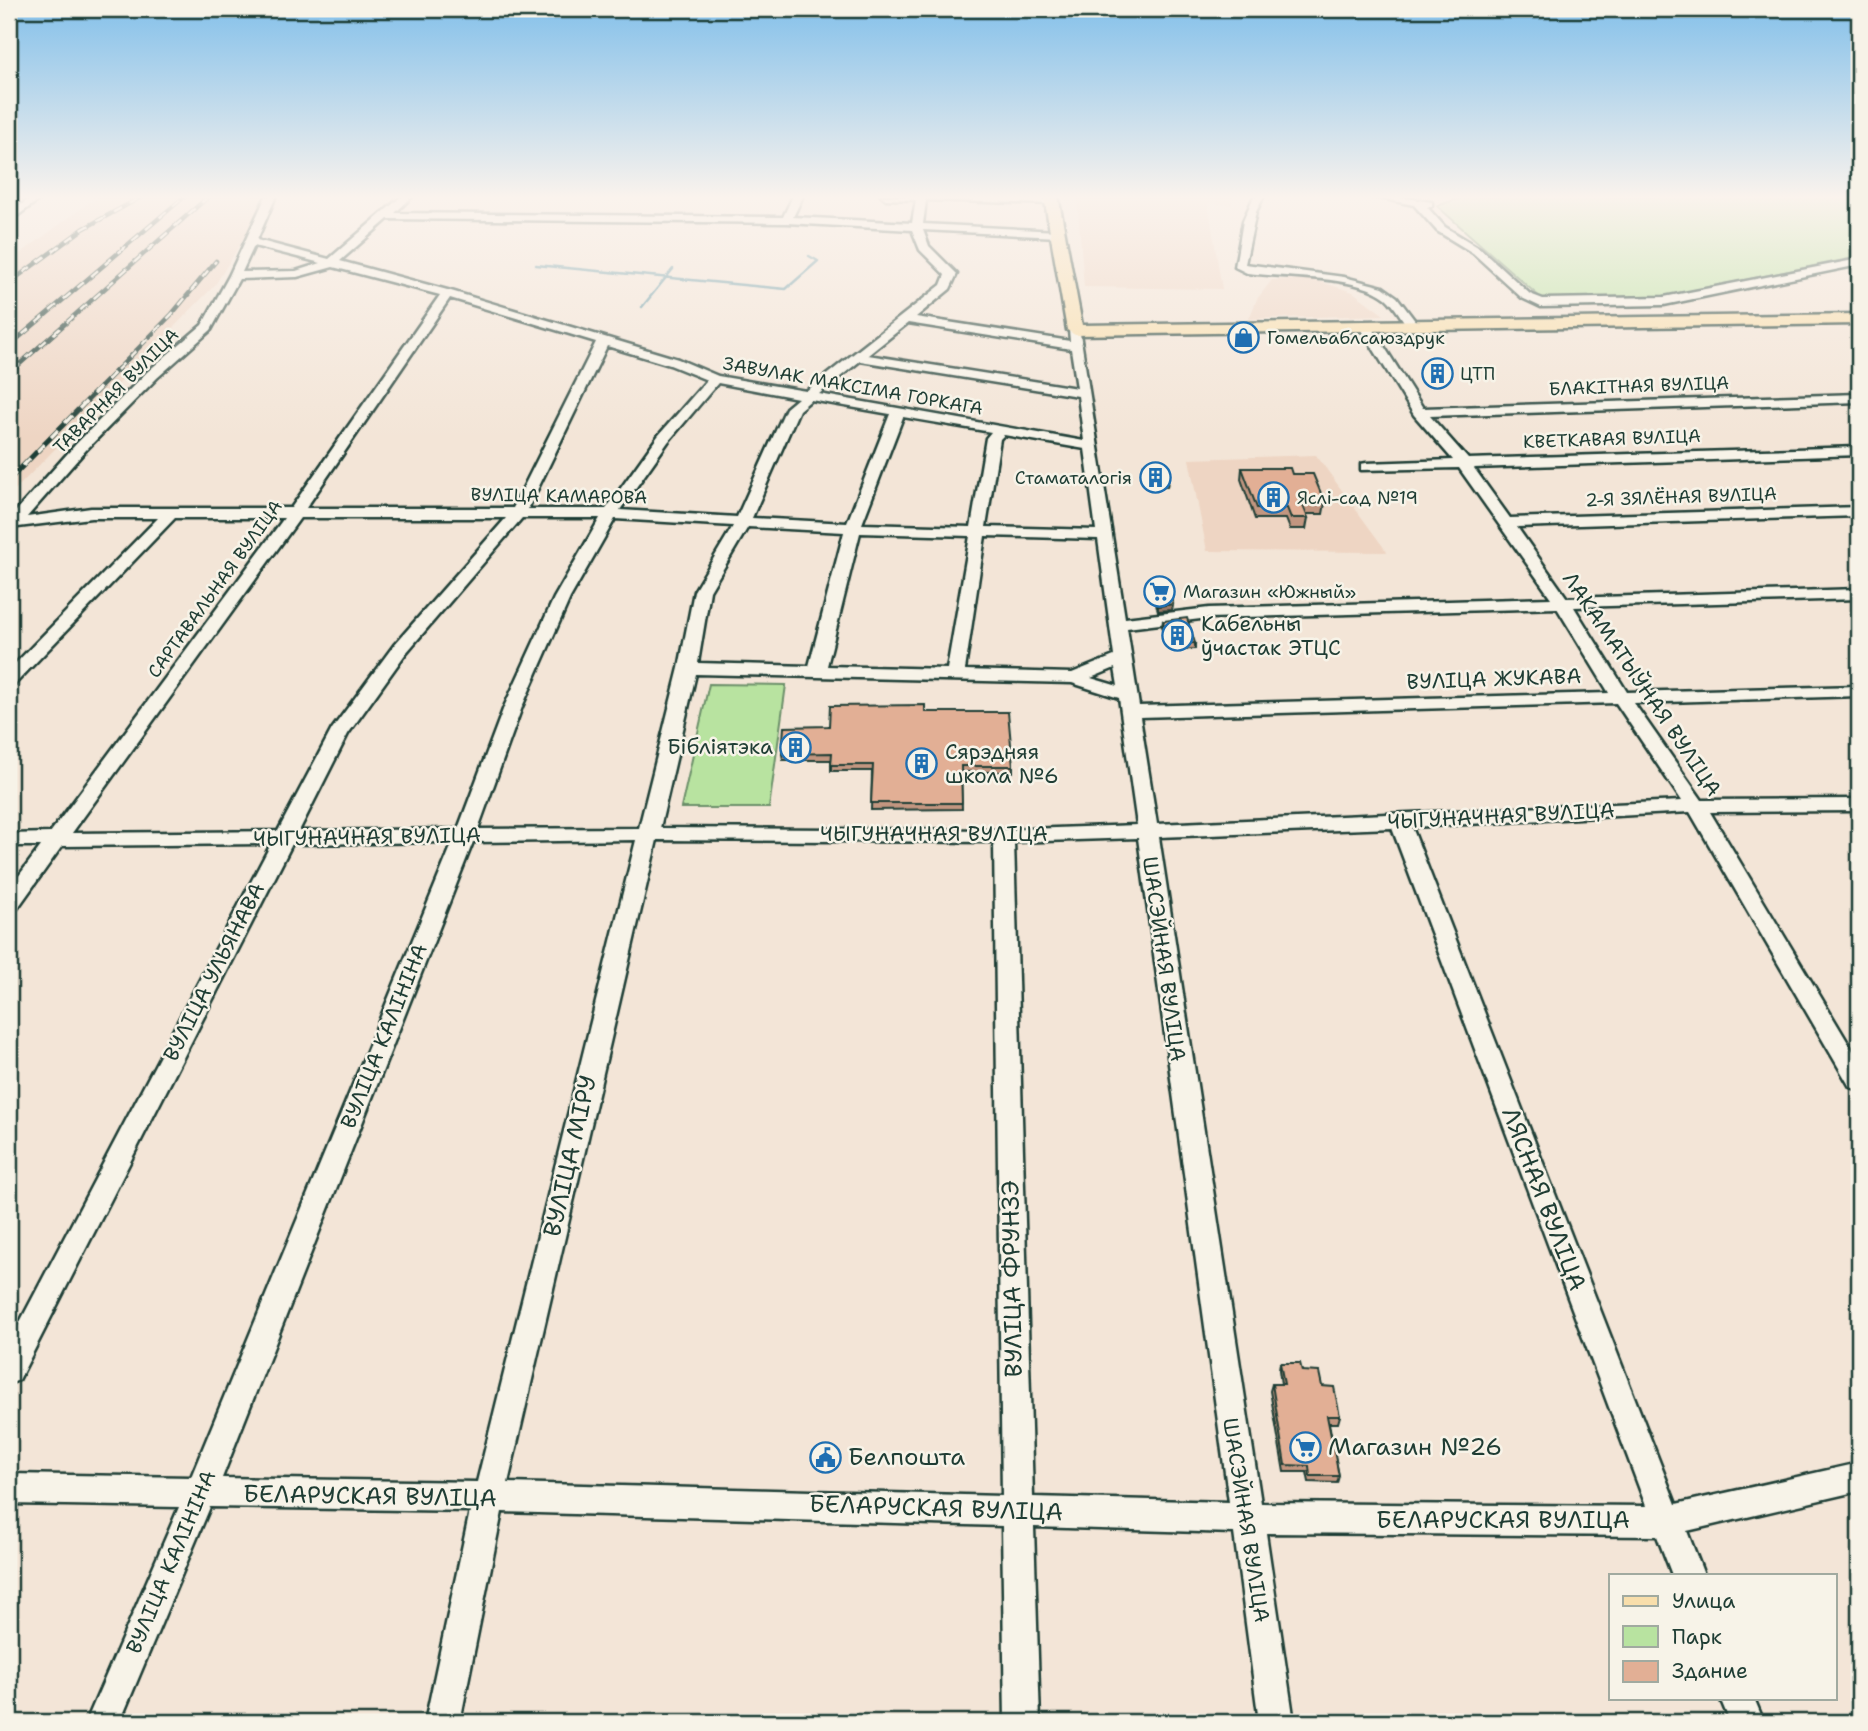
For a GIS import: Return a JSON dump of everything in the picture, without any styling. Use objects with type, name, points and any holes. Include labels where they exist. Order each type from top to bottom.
[{"type":"main road","name":"ШАСЭЙНАЯ ВУЛІЦА","points":[[1065,277],[1076,338]]},
{"type":"main road","points":[[1076,338],[1366,327],[1859,319]]},
{"type":"street","name":"ТАВАРНАЯ ВУЛІЦА","points":[[11,525],[81,447],[152,375],[207,327],[236,277]]},
{"type":"street","name":"ЗАВУЛАК МАКСІМА ГОРКАГА","points":[[382,277],[447,293],[602,343],[674,362],[716,379],[1091,446]]},
{"type":"street","points":[[742,523],[793,408],[946,287],[950,277]]},
{"type":"street","points":[[1310,277],[1359,282],[1379,289],[1389,296],[1413,326]]},
{"type":"street","points":[[1505,277],[1526,296],[1541,303],[1664,301],[1785,277]]},
{"type":"street","name":"САРТАВАЛЬНАЯ ВУЛІЦА","points":[[9,904],[296,512],[447,293]]},
{"type":"street","points":[[907,319],[1076,338]]},
{"type":"street","name":"ЛАКАМАТЫЎНАЯ ВУЛІЦА","points":[[1366,327],[1419,412],[1463,463],[1562,602],[1621,698],[1696,806],[1859,1081]]},
{"type":"street","name":"ШАСЭЙНАЯ ВУЛІЦА","points":[[1076,338],[1245,1518],[1277,1722]]},
{"type":"street","name":"ВУЛІЦА УЛЬЯНАВА","points":[[9,1371],[339,733],[400,649],[518,513],[602,343]]},
{"type":"street","points":[[856,357],[1083,393]]},
{"type":"street","name":"ВУЛІЦА КАЛІНІНА","points":[[103,1722],[200,1494],[465,837],[513,707],[562,597],[610,514],[663,439],[716,379]]},
{"type":"street","name":"БЛАКІТНАЯ ВУЛІЦА","points":[[1419,412],[1859,398]]},
{"type":"street","points":[[817,669],[853,528],[898,412]]},
{"type":"street","points":[[955,676],[975,532],[993,438],[1001,430]]},
{"type":"street","name":"КВЕТКАВАЯ ВУЛІЦА","points":[[1366,467],[1859,451]]},
{"type":"street","name":"2-Я ЗЯЛЁНАЯ ВУЛІЦА","points":[[1505,523],[1859,510]]},
{"type":"street","points":[[9,680],[172,512]]},
{"type":"street","name":"ВУЛІЦА КАМАРОВА","points":[[11,525],[91,513],[518,513],[610,514],[853,528],[1104,535]]},
{"type":"street","name":"ВУЛІЦА МІРУ","points":[[442,1722],[489,1497],[688,667],[702,591],[742,523]]},
{"type":"street","points":[[1117,624],[1209,613],[1859,594]]},
{"type":"street","points":[[688,667],[1074,678],[1122,659]]},
{"type":"street","name":"ВУЛІЦА ЖУКАВА","points":[[1074,678],[1128,703],[1621,698],[1859,691]]},
{"type":"street","name":"ЧЫГУНАЧНАЯ ВУЛІЦА","points":[[9,840],[646,834],[1004,836],[1400,822],[1696,806],[1859,805]]},
{"type":"street","name":"ЛЯСНАЯ ВУЛІЦА","points":[[1400,822],[1688,1574]]},
{"type":"street","name":"ВУЛІЦА ФРУНЗЭ","points":[[1004,836],[1022,1722]]},
{"type":"street","name":"БЕЛАРУСКАЯ ВУЛІЦА","points":[[9,1489],[489,1497],[1245,1518],[1667,1521],[1859,1477]]},
{"type":"street","points":[[1738,1700],[1747,1722]]},
{"type":"shaded area","points":[[9,277],[220,277],[215,285],[9,496]]},
{"type":"shaded area","points":[[1083,277],[1220,277],[1222,289],[1084,287]]},
{"type":"shaded area","points":[[1311,279],[1353,292],[1384,315],[1249,319],[1257,299],[1272,280]]},
{"type":"shaded area","points":[[1316,455],[1387,552],[1207,551],[1189,459]]},
{"type":"green space","points":[[1517,277],[1761,277],[1655,298],[1542,299]]},
{"type":"green space","points":[[709,684],[786,685],[769,808],[681,808]]},
{"type":"building","points":[[1144,465],[1163,465],[1168,481],[1148,481]]},
{"type":"building","points":[[1242,468],[1290,468],[1292,474],[1313,474],[1325,503],[1302,503],[1308,518],[1291,518],[1287,508],[1257,508]]},
{"type":"building","points":[[1151,580],[1167,580],[1173,604],[1158,606]]},
{"type":"building","name":"Кабельны ўчастак ЭТЦС","points":[[1187,618],[1195,643],[1170,644],[1163,621]]},
{"type":"building","points":[[925,705],[925,712],[1008,712],[1013,766],[961,766],[962,803],[871,803],[873,765],[831,765],[832,753],[782,754],[784,727],[829,726],[830,706]]},
{"type":"building","name":"Магазин №26","points":[[1280,1363],[1300,1363],[1302,1371],[1319,1372],[1322,1386],[1334,1387],[1340,1416],[1327,1416],[1339,1476],[1310,1476],[1309,1466],[1285,1465],[1272,1384],[1284,1384]]},
{"type":"waterway","points":[[659,277],[666,277]]},
{"type":"waterway","points":[[642,307],[666,277]]},
{"type":"waterway","points":[[666,277],[786,289],[800,277]]},
{"type":"railway","points":[[9,283],[18,277]]},
{"type":"railway","points":[[9,346],[90,277]]},
{"type":"railway","points":[[13,370],[118,277]]},
{"type":"railway","points":[[117,370],[172,314],[203,277]]},
{"type":"railway","points":[[9,374],[15,369]]},
{"type":"railway","points":[[9,480],[118,369]]},
{"type":"place","name":"Гомельаблсаюздрук","points":[[1244,338]]},
{"type":"place","name":"ЦТП","points":[[1437,374]]},
{"type":"place","name":"Стаматалогія","points":[[1155,478]]},
{"type":"place","name":"Яслі-сад №19","points":[[1274,498]]},
{"type":"place","name":"Магазин «Южный»","points":[[1160,592]]},
{"type":"place","name":"Кабельны ўчастак ЭТЦС","points":[[1178,636]]},
{"type":"place","name":"Бібліятэка","points":[[796,747]]},
{"type":"place","name":"Сярэдняя школа №6","points":[[922,764]]},
{"type":"place","name":"Магазин №26","points":[[1305,1447]]},
{"type":"place","name":"Белпошта","points":[[825,1457]]}]
